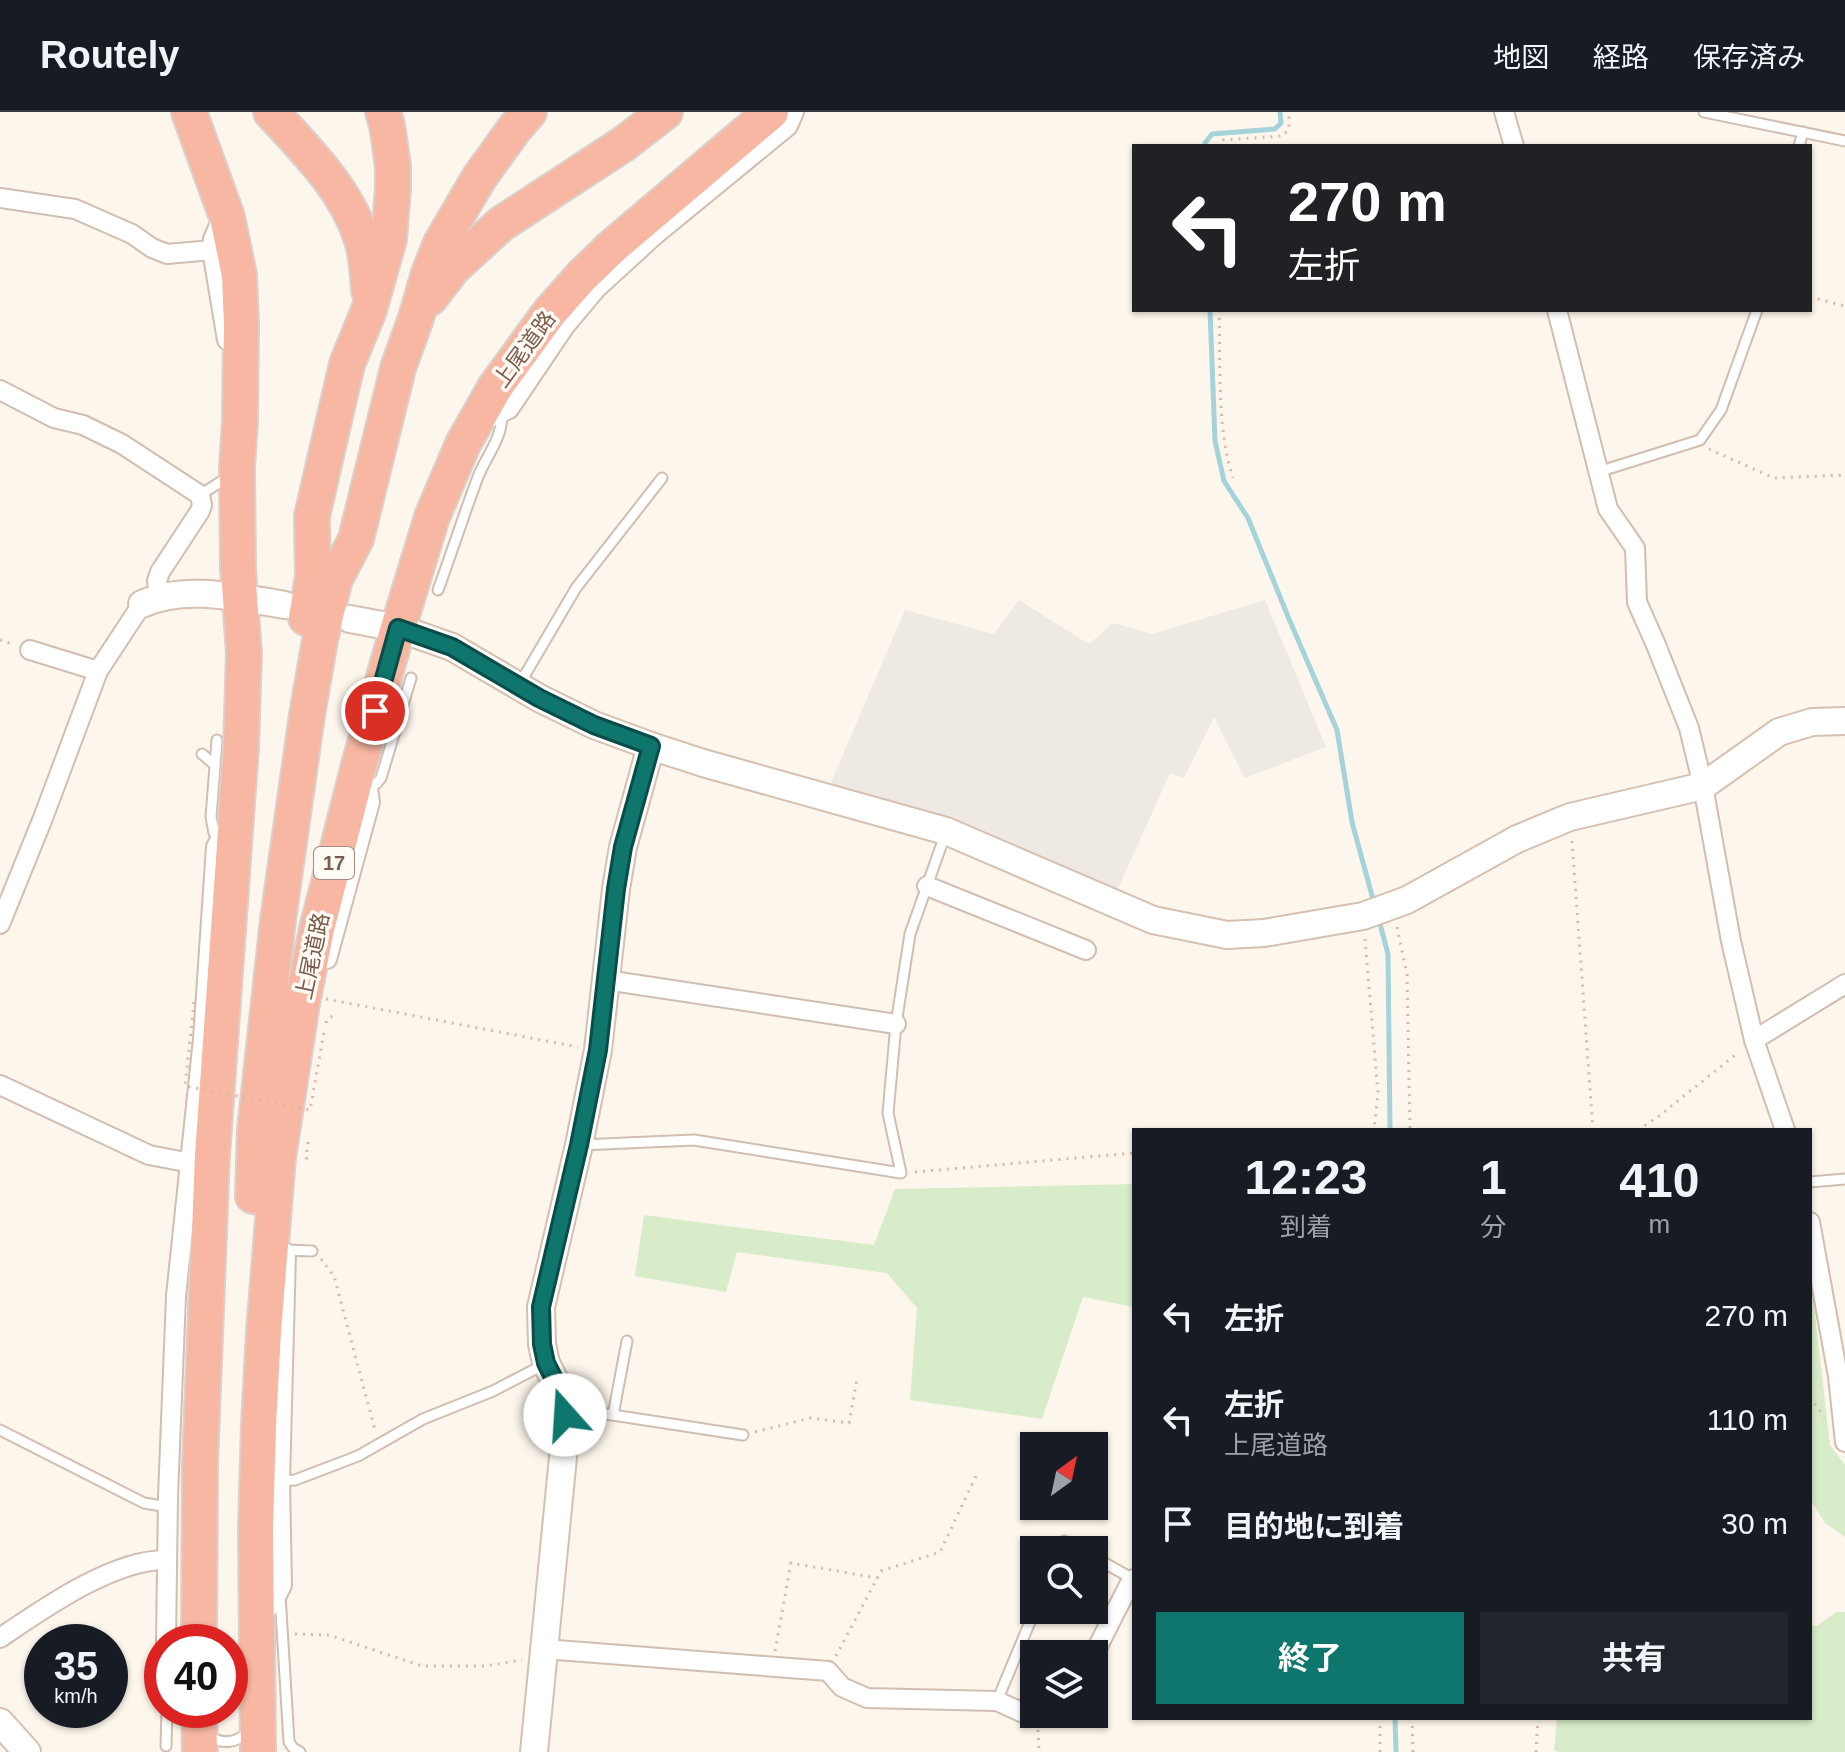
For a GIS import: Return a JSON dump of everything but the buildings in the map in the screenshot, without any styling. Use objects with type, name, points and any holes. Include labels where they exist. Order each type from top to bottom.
[{"type":"highway","points":[[189,112],[225,210],[239,275],[238,570],[244,653],[241,747],[227,829],[200,1464],[199,1624]]},
{"type":"highway","points":[[271,112],[335,187],[357,226],[365,253],[369,310]]},
{"type":"highway","points":[[200,1464],[214,1318],[239,1142],[271,840],[313,576],[312,516],[347,364],[369,310],[389,239],[393,188],[390,143],[383,112]]},
{"type":"highway","points":[[256,1529],[251,1356],[255,1129],[278,920],[320,640],[335,579],[356,539],[398,368],[429,273],[441,243],[479,178],[529,112]]},
{"type":"highway","points":[[416,318],[453,268],[501,224],[625,143],[665,112]]},
{"type":"highway","name":"上尾道路","points":[[257,1738],[270,1627],[256,1529],[264,1331],[278,1158],[317,929],[364,777],[398,628],[432,517],[463,444],[488,418],[496,386],[550,312],[612,247],[771,112]]},
{"type":"street","points":[[488,418],[509,409],[565,326],[597,288],[655,235],[788,126],[794,112]]},
{"type":"street","points":[[1504,112],[1513,144]]},
{"type":"street","points":[[0,198],[75,209],[132,234],[167,254],[212,250]]},
{"type":"street","points":[[225,210],[213,239],[212,250],[228,345],[240,368]]},
{"type":"street","points":[[1558,312],[1608,509],[1635,548],[1637,602],[1689,728],[1754,1040],[1784,1128]]},
{"type":"street","points":[[0,390],[54,418],[83,425],[122,444],[200,495],[202,505],[160,572],[151,600],[98,671],[0,924]]},
{"type":"street","points":[[151,600],[189,594],[285,605]]},
{"type":"street","points":[[350,619],[398,628],[452,647],[539,698],[594,725],[651,746],[946,831],[1153,920],[1227,935],[1264,933],[1363,916],[1407,900],[1517,839],[1570,817],[1703,786],[1779,732],[1812,722],[1845,721]]},
{"type":"street","points":[[30,650],[98,671]]},
{"type":"street","points":[[534,1752],[565,1437],[560,1391],[546,1363],[542,1344],[541,1307],[598,1050],[623,847],[651,746]]},
{"type":"street","points":[[270,1627],[273,1603],[282,1585],[280,1481],[286,1250],[299,1109],[317,997],[370,802],[364,777]]},
{"type":"street","points":[[166,1624],[176,1296],[204,1024],[216,847],[227,829]]},
{"type":"street","points":[[927,886],[1086,950]]},
{"type":"street","points":[[606,980],[896,1024]]},
{"type":"street","points":[[1754,1040],[1845,984]]},
{"type":"street","points":[[0,1085],[149,1155],[191,1163]]},
{"type":"street","points":[[1812,1232],[1841,1376],[1845,1442]]},
{"type":"street","points":[[0,1638],[88,1584],[135,1564],[167,1560]]},
{"type":"street","points":[[1101,1640],[1132,1583]]},
{"type":"street","points":[[543,1652],[828,1671],[842,1687],[867,1698],[997,1701],[1020,1712]]},
{"type":"street","points":[[0,1722],[27,1752]]},
{"type":"lane","points":[[1704,112],[1845,141]]},
{"type":"lane","points":[[1800,144],[1803,132]]},
{"type":"lane","points":[[1598,472],[1700,440],[1721,410],[1756,312]]},
{"type":"lane","points":[[438,590],[480,474],[501,430],[502,420],[488,418]]},
{"type":"lane","points":[[200,495],[237,471]]},
{"type":"lane","points":[[519,685],[576,588],[662,478]]},
{"type":"lane","points":[[364,777],[377,783],[381,778],[411,678]]},
{"type":"lane","points":[[217,740],[211,817],[214,833],[227,829]]},
{"type":"lane","points":[[202,754],[215,765]]},
{"type":"lane","points":[[579,1145],[694,1140],[901,1173],[888,1113],[896,1024],[910,934],[946,831]]},
{"type":"lane","points":[[1812,1182],[1845,1179]]},
{"type":"lane","points":[[286,1250],[312,1251]]},
{"type":"lane","points":[[613,1415],[627,1341]]},
{"type":"lane","points":[[280,1481],[295,1480],[358,1456],[423,1419],[493,1391],[546,1363]]},
{"type":"lane","points":[[564,1408],[743,1435]]},
{"type":"lane","points":[[0,1430],[144,1503],[168,1507]]},
{"type":"lane","points":[[1108,1565],[1132,1578]]},
{"type":"lane","points":[[278,1592],[281,1597],[270,1627],[289,1742],[300,1752]]},
{"type":"lane","points":[[997,1701],[1029,1624]]},
{"type":"lane","points":[[166,1728],[166,1746]]},
{"type":"lane","points":[[199,1728],[225,1743],[257,1738]]},
{"type":"path","points":[[1219,144],[1223,140],[1283,136],[1289,128],[1289,112]]},
{"type":"path","points":[[1812,298],[1845,306]]},
{"type":"path","points":[[1219,312],[1222,412],[1233,478]]},
{"type":"path","points":[[1695,442],[1774,478],[1845,475]]},
{"type":"path","points":[[1570,817],[1593,1128]]},
{"type":"path","points":[[1393,905],[1407,975],[1410,1128]]},
{"type":"path","points":[[1363,916],[1378,1093],[1374,1128]]},
{"type":"path","points":[[317,997],[598,1050]]},
{"type":"path","points":[[194,1002],[185,1086],[310,1110],[325,1027],[328,1018],[334,1016]]},
{"type":"path","points":[[1641,1128],[1754,1040]]},
{"type":"path","points":[[307,1150],[306,1158],[314,1159]]},
{"type":"path","points":[[901,1173],[1132,1153]]},
{"type":"path","points":[[312,1251],[334,1276],[379,1444]]},
{"type":"path","points":[[743,1435],[810,1418],[849,1423],[857,1379]]},
{"type":"path","points":[[828,1671],[881,1571],[940,1552],[977,1474]]},
{"type":"path","points":[[773,1666],[791,1563],[877,1578]]},
{"type":"path","points":[[270,1627],[329,1635],[422,1666],[485,1666],[543,1652]]},
{"type":"path","points":[[1380,1720],[1380,1752]]},
{"type":"path","points":[[1412,1720],[1413,1752]]},
{"type":"path","points":[[1536,1752],[1538,1720]]},
{"type":"path","points":[[1037,1728],[1039,1752]]},
{"type":"shaded area","points":[[1019,600],[1089,644],[1113,623],[1152,634],[1265,600],[1326,747],[1245,778],[1214,717],[1184,778],[1170,773],[1116,893],[830,785],[905,610],[994,634]]},
{"type":"green space","points":[[1132,1184],[1132,1307],[1083,1297],[1042,1419],[910,1400],[917,1308],[887,1273],[737,1252],[726,1292],[635,1276],[644,1215],[874,1245],[895,1189]]},
{"type":"green space","points":[[1812,1288],[1830,1445],[1845,1465],[1845,1537],[1825,1523],[1812,1502]]},
{"type":"green space","points":[[1836,1612],[1845,1612],[1845,1752],[1554,1750],[1557,1720],[1812,1720],[1812,1625],[1817,1626]]},
{"type":"waterway","points":[[1205,144],[1212,134],[1275,129],[1281,123],[1280,112]]},
{"type":"waterway","points":[[1210,312],[1215,441],[1224,481],[1248,518],[1337,730],[1352,822],[1374,903]]},
{"type":"waterway","points":[[1379,920],[1388,954],[1390,1128]]},
{"type":"waterway","points":[[1395,1720],[1396,1752]]},
{"type":"route","points":[[375,711],[398,628],[452,647],[539,698],[594,725],[651,746],[623,847],[598,1050],[541,1307],[546,1363],[560,1391],[565,1415]]}]
